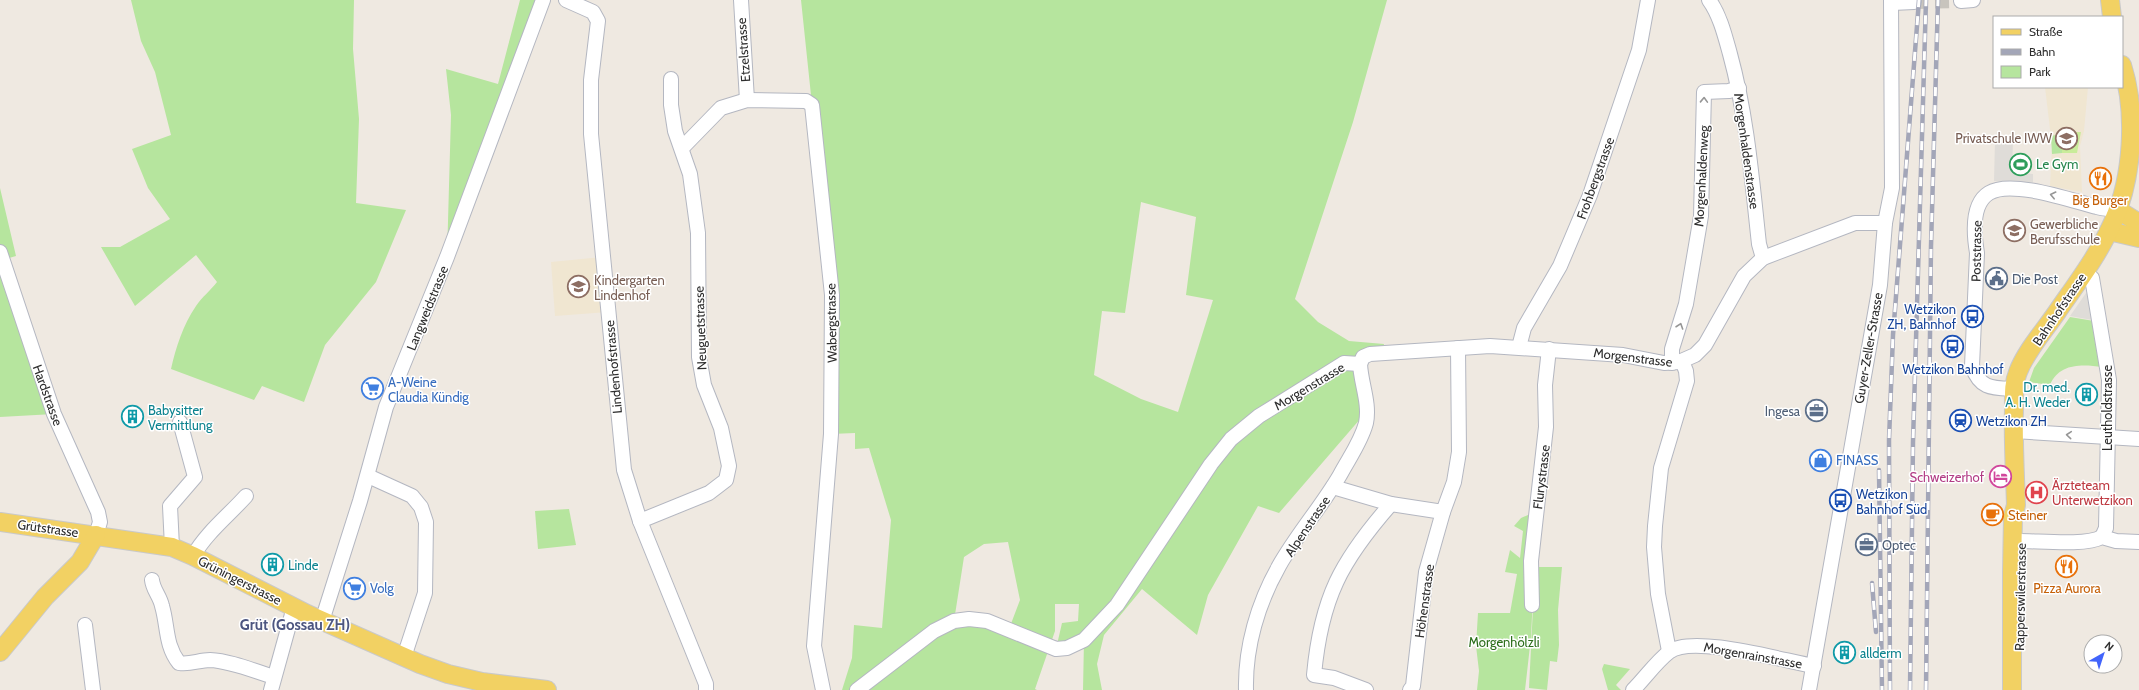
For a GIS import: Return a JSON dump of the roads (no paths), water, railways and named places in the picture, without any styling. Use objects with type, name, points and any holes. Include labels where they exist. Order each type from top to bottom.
[{"type":"main road","points":[[2110,0],[2112,16]]},
{"type":"main road","name":"Bahnhofstrasse","points":[[2014,389],[2021,366],[2092,260],[2109,231],[2118,210],[2128,165],[2130,133],[2131,104],[2128,84],[2123,68]]},
{"type":"main road","points":[[2118,210],[2139,223]]},
{"type":"main road","points":[[2109,231],[2139,238]]},
{"type":"main road","name":"Rapperswilerstrasse","points":[[2012,690],[2013,516],[2016,505],[2014,389]]},
{"type":"main road","name":"Rapperswilerstrasse","points":[[2016,505],[2021,517],[2020,690]]},
{"type":"main road","name":"Grütstrasse","points":[[0,522],[96,535]]},
{"type":"main road","points":[[0,652],[45,596],[80,562],[96,535]]},
{"type":"main road","name":"Grüningerstrasse","points":[[96,535],[172,547],[322,620],[404,657],[448,674],[474,680],[547,690]]},
{"type":"street","name":"Langweidstrasse","points":[[322,620],[368,476],[386,408],[447,257],[543,0]]},
{"type":"street","name":"Lindenhofstrasse","points":[[566,0],[593,12],[598,21],[591,80],[591,134],[624,470],[640,521],[706,684],[706,690]]},
{"type":"street","name":"Etzelstrasse","points":[[741,0],[747,100]]},
{"type":"street","name":"Frohbergstrasse","points":[[1519,348],[1524,328],[1560,266],[1590,195],[1639,50],[1648,0]]},
{"type":"street","name":"Morgenhaldenstrasse","points":[[1709,0],[1714,6],[1727,44],[1739,88],[1747,127],[1759,244],[1764,258]]},
{"type":"street","points":[[1892,1],[1914,2]]},
{"type":"street","name":"Guyer-Zeller-Strasse","points":[[1809,690],[1880,285],[1885,223],[1892,188],[1892,1]]},
{"type":"street","name":"Neuguetstrasse","points":[[640,521],[709,493],[726,480],[729,466],[721,428],[704,384],[699,357],[698,233],[690,174],[675,131],[671,105],[671,78]]},
{"type":"street","name":"Morgenhaldenweg","points":[[1677,362],[1672,349],[1686,304],[1701,216],[1704,92],[1729,91],[1739,88]]},
{"type":"street","name":"Wabergstrasse","points":[[682,148],[721,108],[747,100],[806,101],[812,105],[832,295],[831,434],[814,646],[823,690]]},
{"type":"street","name":"Poststrasse","points":[[2014,389],[1989,387],[1980,382],[1972,366],[1977,253],[1976,219],[1983,199],[1992,191],[2026,190],[2052,194],[2098,208],[2118,210]]},
{"type":"street","name":"Morgenstrasse","points":[[857,690],[934,631],[954,621],[969,619],[987,621],[1056,649],[1067,648],[1084,640],[1117,605],[1211,464],[1231,439],[1259,416],[1344,363],[1360,364],[1363,357],[1370,354],[1490,346],[1624,354],[1677,362],[1695,355],[1705,345],[1744,276],[1764,258],[1855,223],[1885,223]]},
{"type":"street","name":"Hardstrasse","points":[[0,252],[54,414],[98,512],[100,522],[96,535]]},
{"type":"street","name":"Leutholdstrasse","points":[[2092,278],[2109,380],[2106,528],[2102,537]]},
{"type":"street","name":"Höhenstrasse","points":[[1410,690],[1413,686],[1426,572],[1442,512],[1454,482],[1459,452],[1458,348]]},
{"type":"street","name":"Flurystrasse","points":[[1532,605],[1531,562],[1546,427],[1545,385],[1549,349]]},
{"type":"street","points":[[1633,690],[1670,651],[1658,594],[1655,533],[1661,468],[1686,385],[1687,376],[1677,362]]},
{"type":"street","name":"Alpenstrasse","points":[[1246,690],[1245,674],[1251,636],[1265,595],[1280,565],[1333,487],[1361,438],[1366,424],[1368,411],[1360,364]]},
{"type":"street","points":[[172,547],[170,506],[195,477],[180,422]]},
{"type":"street","points":[[2014,431],[2108,439],[2139,439]]},
{"type":"street","points":[[368,476],[412,496],[421,507],[426,522],[425,593],[404,657]]},
{"type":"street","points":[[1333,487],[1391,504],[1442,512]]},
{"type":"street","points":[[193,556],[210,531],[232,512],[246,496]]},
{"type":"street","points":[[1366,690],[1334,678],[1314,675],[1317,644],[1325,611],[1336,580],[1350,555],[1391,504]]},
{"type":"street","points":[[2020,541],[2096,541],[2102,537],[2116,541],[2139,542]]},
{"type":"street","points":[[152,580],[153,589],[162,605],[166,636],[173,655],[179,662],[187,664],[210,660],[224,662],[273,684],[294,607]]},
{"type":"street","points":[[85,625],[93,690]]},
{"type":"street","name":"Morgenrainstrasse","points":[[1670,651],[1697,645],[1814,666]]},
{"type":"tunnel","points":[[1914,2],[1961,1]]},
{"type":"railway","points":[[1890,690],[1889,440],[1893,335],[1919,0]]},
{"type":"railway","points":[[1910,690],[1913,442],[1926,0]]},
{"type":"railway","points":[[1926,690],[1931,246],[1938,0]]},
{"type":"railway","points":[[1879,470],[1882,690]]},
{"type":"railway","points":[[1872,583],[1876,632]]},
{"type":"place","name":"Privatschule IWW","points":[[2067,138]]},
{"type":"place","name":"Le Gym","points":[[2020,164]]},
{"type":"place","name":"Big Burger","points":[[2100,178]]},
{"type":"place","name":"Gewerbliche Berufsschule","points":[[2015,231]]},
{"type":"place","name":"Die Post","points":[[1996,279]]},
{"type":"place","name":"Kindergarten Lindenhof","points":[[579,287]]},
{"type":"place","name":"Wetzikon ZH, Bahnhof","points":[[1972,316]]},
{"type":"place","name":"Wetzikon Bahnhof","points":[[1953,347]]},
{"type":"place","name":"A-Weine Claudia Kündig","points":[[372,389]]},
{"type":"place","name":"Dr. med. A. H. Weder","points":[[2086,394]]},
{"type":"place","name":"Ingesa","points":[[1816,411]]},
{"type":"place","name":"Babysitter Vermittlung","points":[[132,417]]},
{"type":"place","name":"Wetzikon ZH","points":[[1960,421]]},
{"type":"place","name":"FINASS","points":[[1821,460]]},
{"type":"place","name":"Schweizerhof","points":[[2000,477]]},
{"type":"place","name":"Ärzteteam Unterwetzikon","points":[[2037,492]]},
{"type":"place","name":"Wetzikon Bahnhof Süd","points":[[1841,501]]},
{"type":"place","name":"Steiner","points":[[1993,515]]},
{"type":"place","name":"Optec","points":[[1866,545]]},
{"type":"place","name":"Linde","points":[[273,565]]},
{"type":"place","name":"Pizza Aurora","points":[[2067,566]]},
{"type":"place","name":"Volg","points":[[355,588]]},
{"type":"place","name":"allderm","points":[[1844,653]]},
{"type":"district","name":"Grüt (Gossau ZH)","points":[[295,625]]},
{"type":"park label","name":"Morgenhölzli","points":[[1504,642]]}]
